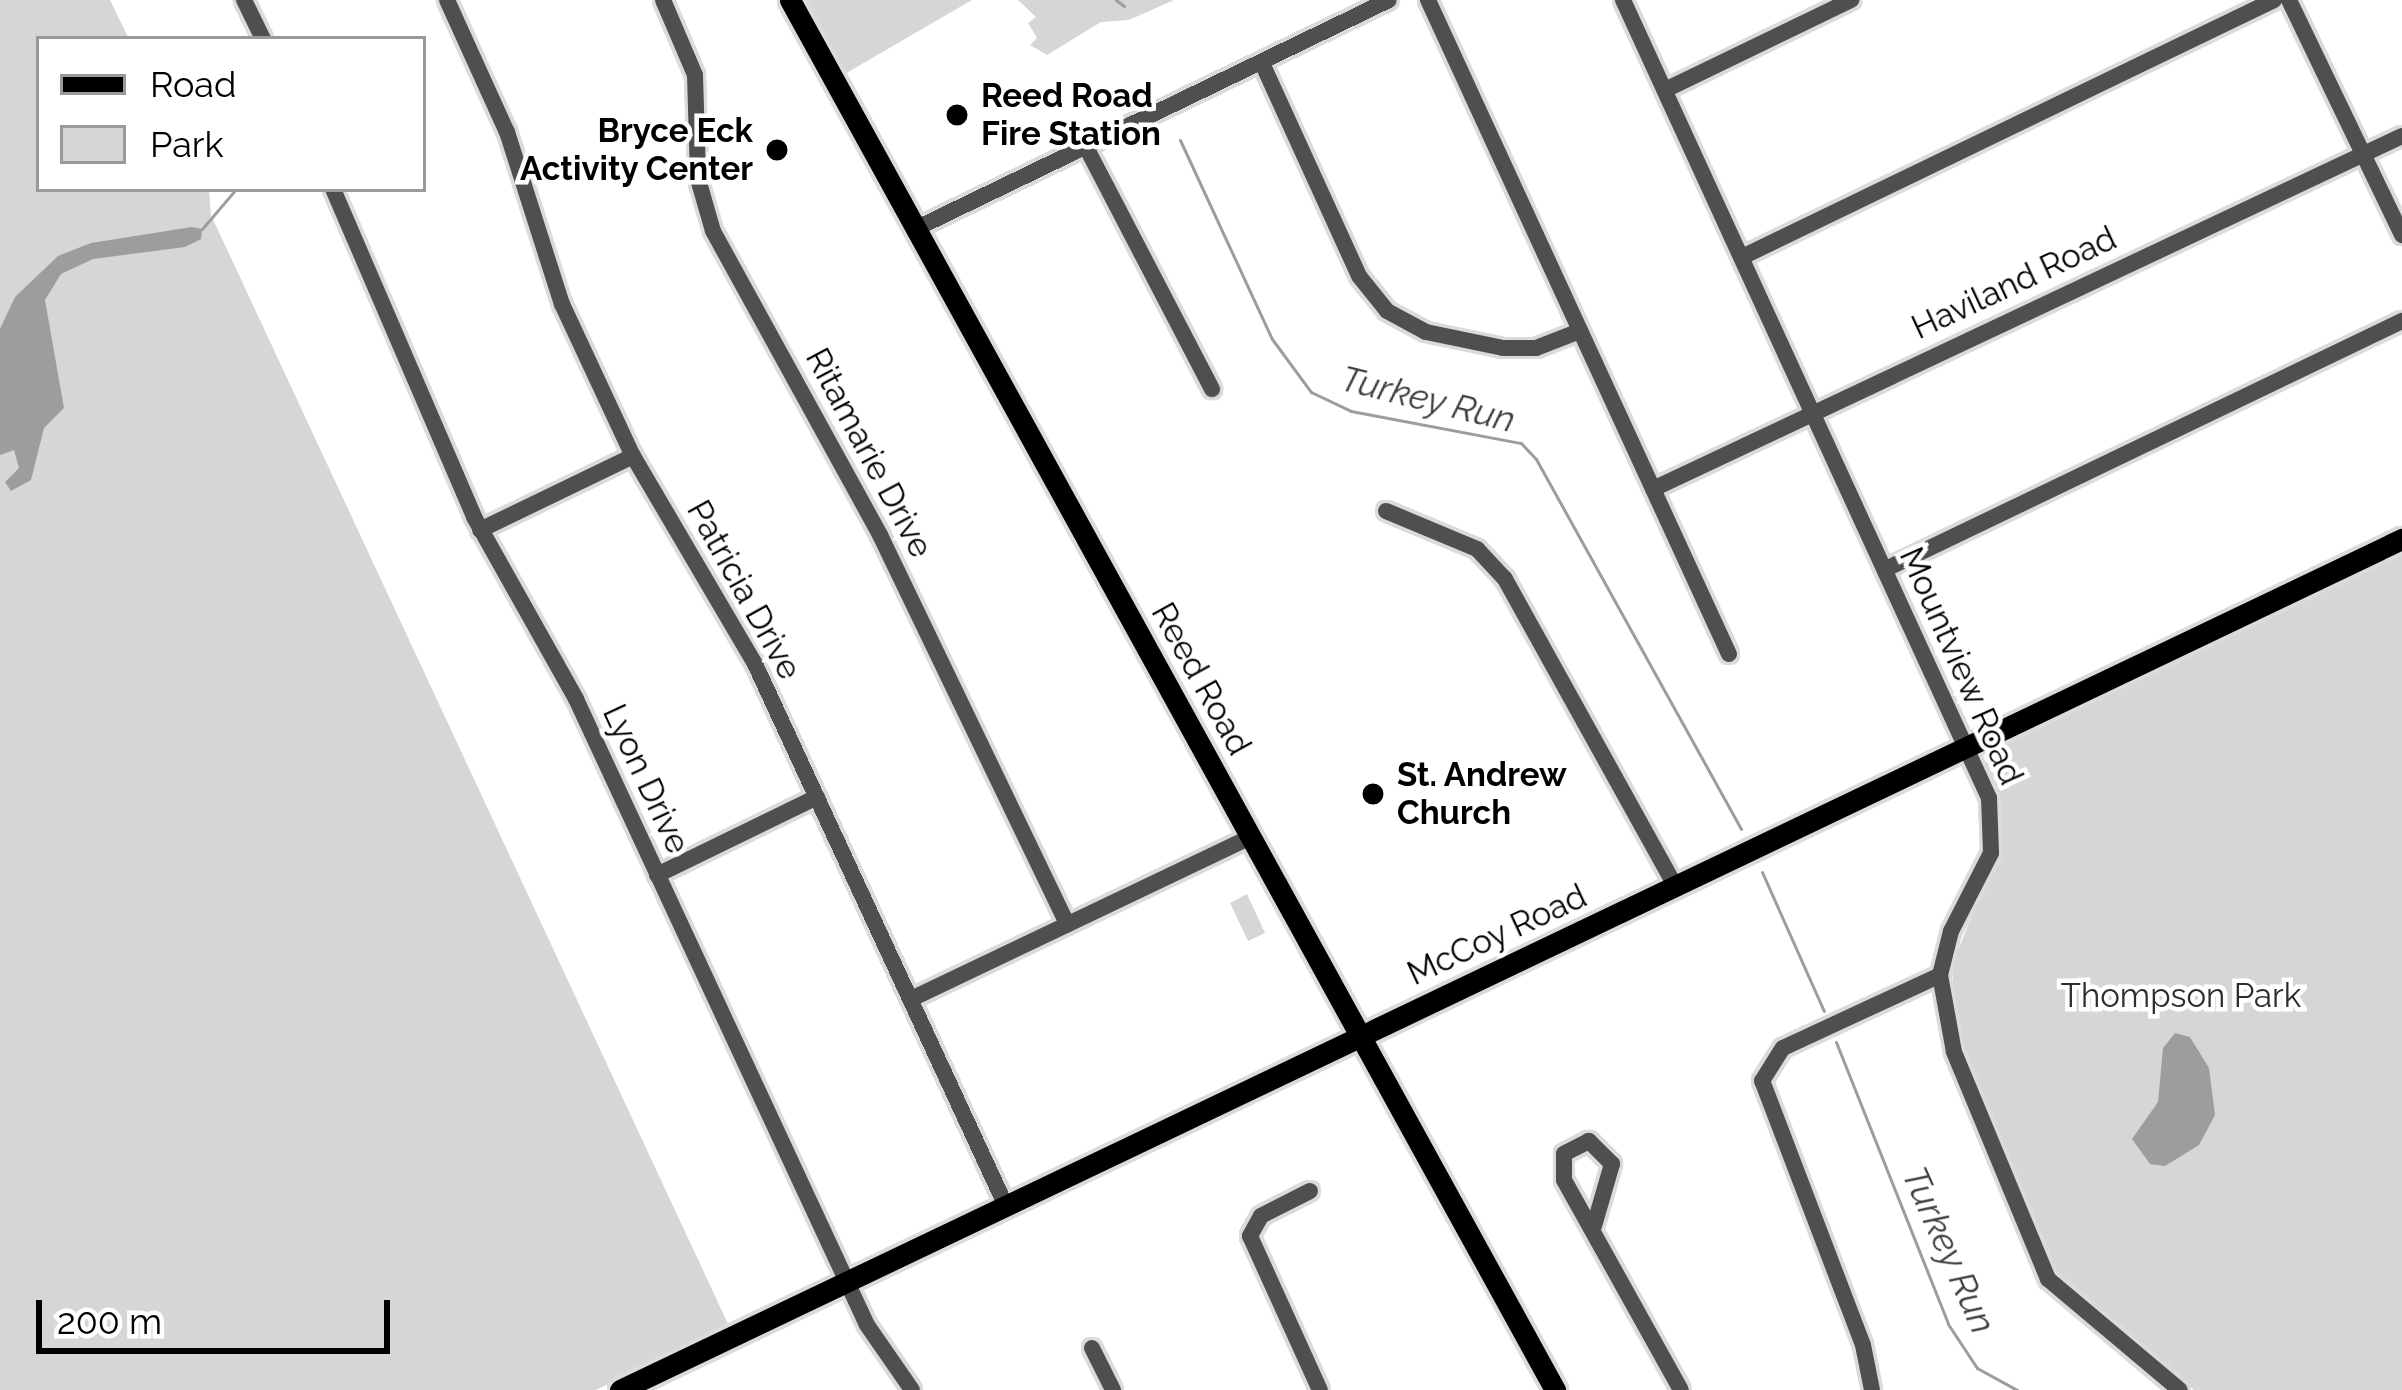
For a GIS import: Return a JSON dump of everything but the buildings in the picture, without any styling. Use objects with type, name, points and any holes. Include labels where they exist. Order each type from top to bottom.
[{"type":"main road","name":"Reed Road","points":[[790,0],[1555,1390]]},
{"type":"main road","name":"McCoy Road","points":[[620,1390],[2402,539]]},
{"type":"street","points":[[244,0],[261,36]]},
{"type":"street","name":"Patricia Drive","points":[[447,0],[507,132],[551,276],[633,456],[730,616],[1005,1204]]},
{"type":"street","name":"Ritamarie Drive","points":[[663,0],[695,75],[698,179],[713,231],[880,535],[1067,924]]},
{"type":"street","points":[[915,229],[1389,0]]},
{"type":"street","points":[[1428,0],[1729,654]]},
{"type":"street","name":"Mountview Road","points":[[1623,0],[1989,798],[1992,842],[1940,975]]},
{"type":"street","points":[[1665,90],[1851,0]]},
{"type":"street","points":[[1742,257],[2274,0]]},
{"type":"street","points":[[2289,0],[2402,236]]},
{"type":"street","points":[[1262,63],[1360,276],[1387,311],[1426,332],[1503,348],[1536,348],[1580,331]]},
{"type":"street","name":"Haviland Road","points":[[1653,489],[2402,136]]},
{"type":"street","points":[[1086,147],[1212,389]]},
{"type":"street","name":"Lyon Drive","points":[[333,192],[480,530],[537,621],[846,1281],[912,1390]]},
{"type":"street","points":[[1886,569],[2402,321]]},
{"type":"street","points":[[480,530],[633,456]]},
{"type":"street","points":[[1386,511],[1477,549],[1505,579],[1676,888]]},
{"type":"street","points":[[657,875],[817,797]]},
{"type":"street","points":[[911,999],[1251,837]]},
{"type":"street","points":[[1872,1388],[1762,1081],[1783,1048],[1940,975],[1954,1052],[2048,1280],[2180,1390]]},
{"type":"street","points":[[1594,1226],[1612,1164],[1589,1141],[1561,1161],[1594,1226],[1681,1390]]},
{"type":"street","points":[[1310,1191],[1262,1216],[1250,1236],[1320,1390]]},
{"type":"street","points":[[1092,1348],[1113,1390]]},
{"type":"green space","points":[[0,0],[110,0],[128,36],[36,36],[36,192],[209,192],[211,215],[729,1326],[596,1390],[0,1390]]},
{"type":"green space","points":[[801,0],[972,0],[843,75]]},
{"type":"green space","points":[[1018,0],[1174,0],[1129,20],[1101,22],[1047,55],[1030,45],[1037,38],[1028,23],[1036,17]]},
{"type":"green space","name":"Thompson Park","points":[[2402,553],[2402,1390],[2194,1390],[2061,1285],[1955,1029],[1952,965],[2001,844],[2001,806],[1985,765],[1991,749]]},
{"type":"green space","points":[[1247,894],[1265,933],[1248,941],[1230,903]]},
{"type":"shaded area","points":[[202,229],[201,239],[185,247],[93,259],[61,274],[45,300],[64,408],[44,428],[31,480],[11,491],[5,482],[19,468],[14,450],[0,455],[0,329],[15,297],[58,256],[91,243]]},
{"type":"shaded area","points":[[2175,1033],[2190,1037],[2209,1068],[2215,1115],[2199,1145],[2165,1166],[2150,1164],[2132,1139],[2158,1102],[2163,1048]]},
{"type":"waterway","name":"Turkey Run","points":[[1116,0],[1124,6]]},
{"type":"waterway","name":"Turkey Run","points":[[1180,140],[1272,339],[1311,392],[1351,411],[1521,443],[1536,459],[1741,829]]},
{"type":"waterway","name":"Turkey Run","points":[[202,229],[233,192]]},
{"type":"waterway","name":"Turkey Run","points":[[1762,872],[1824,1011]]},
{"type":"waterway","name":"Turkey Run","points":[[1836,1042],[1948,1324],[1977,1368],[2017,1390]]},
{"type":"place","name":"Reed Road Fire Station","points":[[957,115]]},
{"type":"place","name":"Bryce Eck Activity Center","points":[[777,150]]},
{"type":"place","name":"St. Andrew Church","points":[[1373,794]]}]
